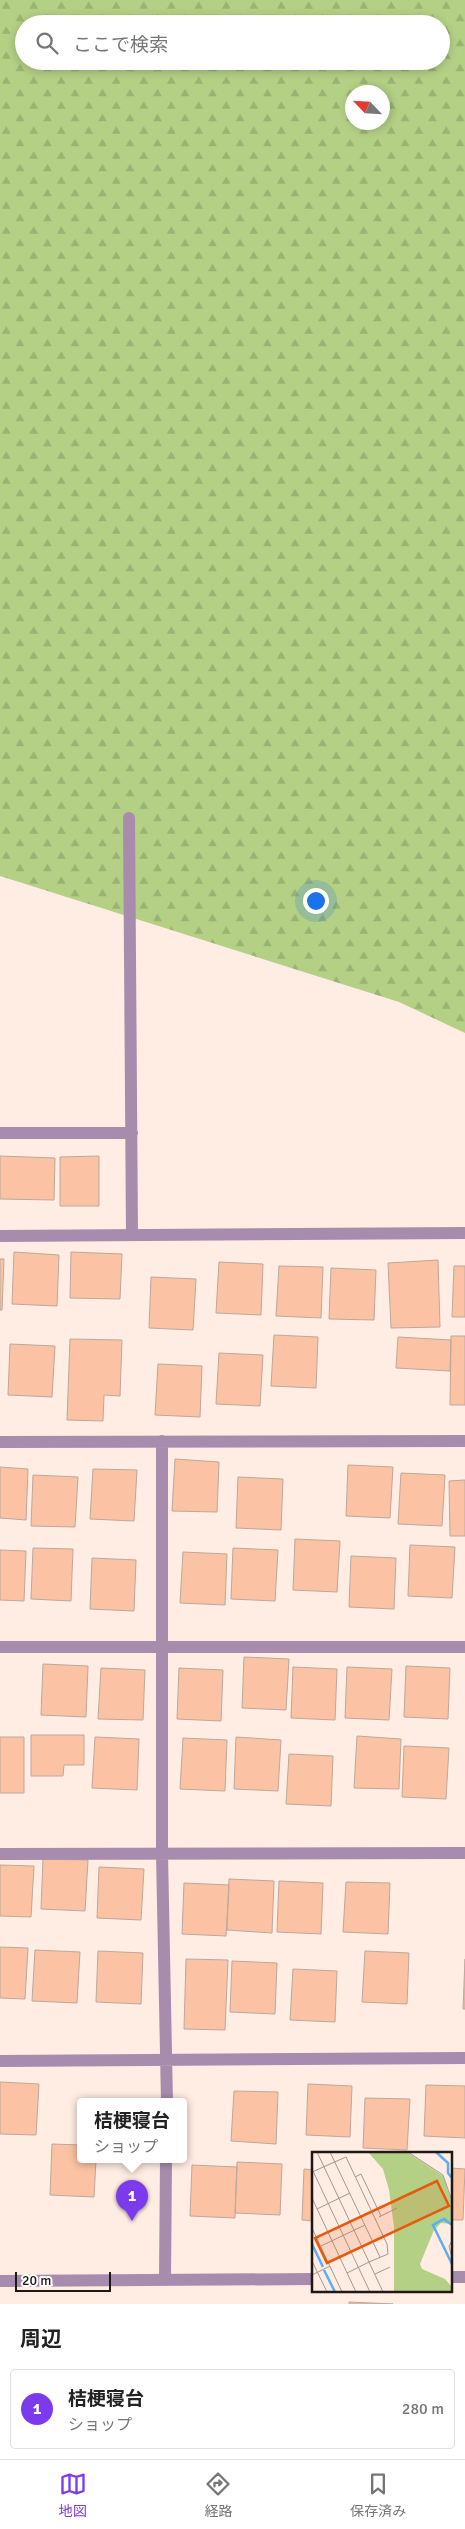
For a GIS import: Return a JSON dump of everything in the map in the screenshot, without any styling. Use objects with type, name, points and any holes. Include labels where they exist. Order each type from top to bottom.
[{"type":"street","points":[[129,818],[132,1235]]},
{"type":"street","points":[[0,1133],[132,1133]]},
{"type":"street","points":[[0,1236],[465,1233]]},
{"type":"street","points":[[0,1442],[465,1440]]},
{"type":"street","points":[[162,1441],[162,1854],[167,2098]]},
{"type":"street","points":[[0,1647],[465,1647]]},
{"type":"street","points":[[0,1854],[465,1853]]},
{"type":"street","points":[[0,2061],[465,2058]]},
{"type":"street","points":[[165,2280],[166,2163]]},
{"type":"street","points":[[452,2278],[465,2277]]},
{"type":"street","points":[[0,2281],[312,2279]]},
{"type":"green space","points":[[0,0],[465,0],[465,1033],[399,1002],[0,876]]},
{"type":"building","points":[[0,1156],[55,1158],[54,1200],[0,1199]]},
{"type":"building","points":[[99,1156],[99,1206],[60,1206],[60,1157]]},
{"type":"building","points":[[14,1252],[59,1255],[57,1306],[12,1304]]},
{"type":"building","points":[[71,1252],[122,1254],[120,1299],[70,1298]]},
{"type":"building","points":[[0,1259],[4,1259],[2,1310],[0,1310]]},
{"type":"building","points":[[438,1260],[440,1327],[391,1328],[388,1263]]},
{"type":"building","points":[[219,1262],[263,1264],[261,1315],[216,1313]]},
{"type":"building","points":[[279,1266],[323,1267],[321,1318],[276,1316]]},
{"type":"building","points":[[454,1266],[465,1266],[465,1317],[452,1317]]},
{"type":"building","points":[[331,1268],[376,1270],[374,1320],[329,1319]]},
{"type":"building","points":[[151,1277],[196,1279],[193,1330],[149,1328]]},
{"type":"building","points":[[274,1335],[318,1337],[316,1388],[271,1386]]},
{"type":"building","points":[[451,1336],[465,1336],[465,1405],[450,1405]]},
{"type":"building","points":[[398,1337],[451,1340],[450,1371],[396,1368]]},
{"type":"building","points":[[70,1339],[122,1340],[120,1396],[104,1395],[103,1421],[67,1420]]},
{"type":"building","points":[[10,1344],[55,1346],[52,1397],[8,1395]]},
{"type":"building","points":[[219,1353],[263,1355],[260,1406],[216,1404]]},
{"type":"building","points":[[158,1364],[202,1366],[200,1417],[155,1415]]},
{"type":"building","points":[[175,1459],[219,1462],[217,1512],[172,1511]]},
{"type":"building","points":[[348,1465],[393,1467],[390,1518],[346,1516]]},
{"type":"building","points":[[0,1467],[28,1469],[26,1520],[0,1518]]},
{"type":"building","points":[[93,1469],[137,1470],[134,1521],[90,1519]]},
{"type":"building","points":[[401,1473],[445,1475],[442,1526],[398,1524]]},
{"type":"building","points":[[33,1475],[78,1477],[75,1527],[31,1526]]},
{"type":"building","points":[[238,1477],[283,1479],[281,1530],[236,1528]]},
{"type":"building","points":[[465,1480],[465,1536],[450,1536],[449,1481]]},
{"type":"building","points":[[295,1539],[340,1541],[337,1592],[293,1590]]},
{"type":"building","points":[[410,1545],[455,1547],[452,1598],[408,1596]]},
{"type":"building","points":[[33,1548],[73,1549],[71,1601],[31,1599]]},
{"type":"building","points":[[233,1548],[278,1550],[275,1601],[231,1599]]},
{"type":"building","points":[[0,1550],[26,1551],[24,1601],[0,1600]]},
{"type":"building","points":[[183,1552],[227,1554],[225,1605],[180,1603]]},
{"type":"building","points":[[351,1556],[396,1558],[394,1609],[349,1607]]},
{"type":"building","points":[[92,1558],[136,1560],[134,1611],[90,1609]]},
{"type":"building","points":[[244,1657],[289,1659],[286,1710],[242,1708]]},
{"type":"building","points":[[43,1664],[88,1666],[86,1717],[41,1715]]},
{"type":"building","points":[[406,1666],[450,1668],[448,1719],[404,1717]]},
{"type":"building","points":[[293,1667],[337,1669],[335,1720],[291,1718]]},
{"type":"building","points":[[347,1667],[392,1669],[389,1720],[345,1718]]},
{"type":"building","points":[[101,1668],[145,1670],[143,1720],[98,1719]]},
{"type":"building","points":[[179,1668],[223,1670],[221,1721],[177,1719]]},
{"type":"building","points":[[31,1735],[84,1735],[84,1765],[64,1765],[63,1776],[31,1776]]},
{"type":"building","points":[[357,1736],[401,1739],[399,1789],[354,1788]]},
{"type":"building","points":[[0,1737],[24,1737],[24,1793],[0,1793]]},
{"type":"building","points":[[95,1737],[139,1739],[137,1790],[92,1788]]},
{"type":"building","points":[[236,1737],[281,1740],[278,1791],[234,1789]]},
{"type":"building","points":[[183,1738],[227,1740],[225,1791],[180,1789]]},
{"type":"building","points":[[404,1746],[449,1748],[446,1799],[402,1797]]},
{"type":"building","points":[[289,1754],[333,1756],[331,1806],[286,1804]]},
{"type":"building","points":[[43,1859],[88,1860],[85,1911],[41,1909]]},
{"type":"building","points":[[0,1865],[34,1866],[31,1917],[0,1916]]},
{"type":"building","points":[[99,1867],[144,1869],[141,1920],[97,1918]]},
{"type":"building","points":[[229,1879],[274,1881],[272,1933],[227,1930]]},
{"type":"building","points":[[279,1881],[323,1883],[321,1934],[277,1932]]},
{"type":"building","points":[[346,1882],[390,1883],[388,1934],[343,1932]]},
{"type":"building","points":[[184,1883],[229,1885],[226,1936],[182,1934]]},
{"type":"building","points":[[0,1947],[28,1948],[25,1999],[0,1998]]},
{"type":"building","points":[[35,1950],[80,1952],[77,2003],[32,2001]]},
{"type":"building","points":[[98,1951],[143,1953],[141,2004],[96,2002]]},
{"type":"building","points":[[365,1951],[409,1953],[407,2004],[362,2002]]},
{"type":"building","points":[[186,1959],[228,1960],[225,2030],[184,2029]]},
{"type":"building","points":[[465,1959],[465,2009],[463,2009]]},
{"type":"building","points":[[232,1961],[277,1963],[275,2014],[230,2012]]},
{"type":"building","points":[[293,1969],[337,1971],[335,2022],[290,2020]]},
{"type":"building","points":[[0,2082],[39,2084],[36,2135],[0,2134]]},
{"type":"building","points":[[308,2084],[352,2086],[350,2137],[306,2135]]},
{"type":"building","points":[[426,2085],[465,2086],[465,2138],[424,2136]]},
{"type":"building","points":[[234,2091],[278,2092],[276,2144],[231,2141]]},
{"type":"building","points":[[365,2098],[410,2099],[407,2150],[363,2148]]},
{"type":"building","points":[[52,2144],[77,2145],[77,2163],[96,2163],[94,2197],[50,2195]]},
{"type":"building","points":[[237,2162],[282,2164],[280,2215],[235,2213]]},
{"type":"building","points":[[192,2165],[237,2167],[235,2218],[190,2216]]},
{"type":"building","points":[[452,2168],[465,2169],[463,2220],[452,2220]]},
{"type":"building","points":[[304,2169],[312,2170],[312,2221],[302,2220]]},
{"type":"building","points":[[349,2302],[393,2304],[349,2304]]},
{"type":"place","name":"桔梗寝台","points":[[132,2221]]}]
